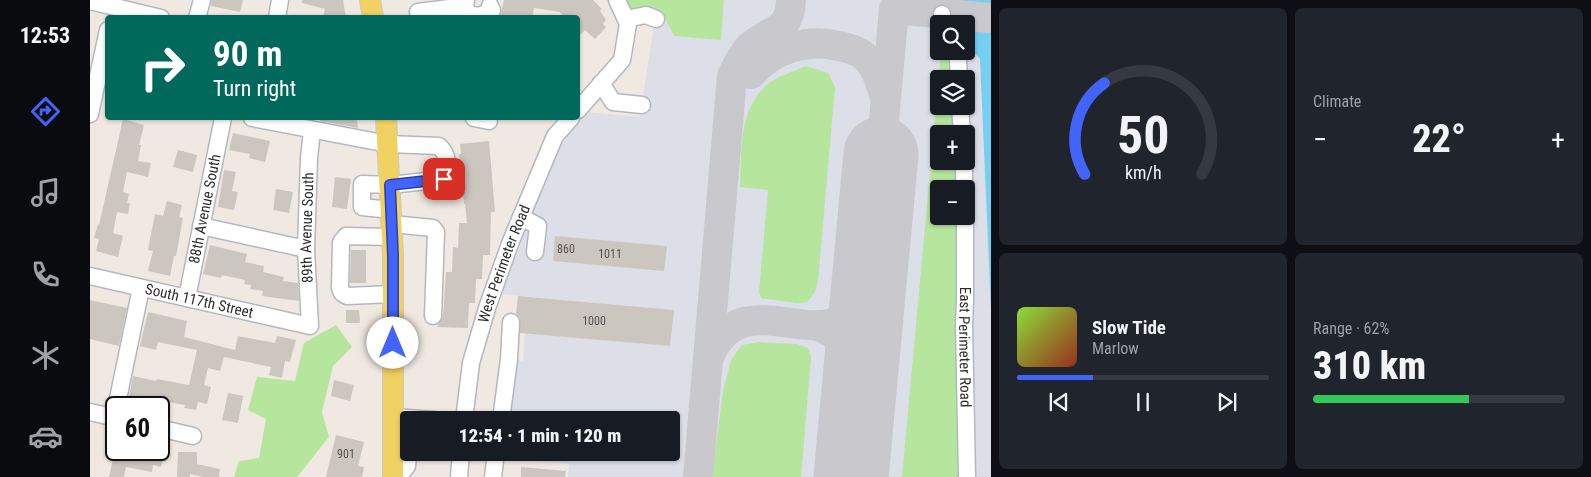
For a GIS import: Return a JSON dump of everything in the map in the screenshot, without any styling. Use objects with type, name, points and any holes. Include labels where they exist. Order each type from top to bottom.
[{"type":"main road","points":[[370,0],[372,15]]},
{"type":"main road","points":[[386,120],[400,416]]},
{"type":"main road","points":[[393,477],[400,438]]},
{"type":"street","points":[[198,15],[202,0]]},
{"type":"street","points":[[277,15],[280,0]]},
{"type":"street","points":[[580,108],[622,60],[628,24],[617,0]]},
{"type":"street","points":[[90,2],[146,15]]},
{"type":"street","points":[[418,10],[465,3],[468,14],[472,15]]},
{"type":"street","points":[[485,15],[492,10],[490,6]]},
{"type":"street","points":[[626,19],[646,15],[656,19]]},
{"type":"street","points":[[90,114],[105,44]]},
{"type":"street","points":[[602,83],[613,102],[642,105]]},
{"type":"street","name":"88th Avenue South","points":[[186,298],[223,120]]},
{"type":"street","points":[[267,120],[306,125],[388,144],[439,146],[445,151],[447,174],[444,179],[390,185],[362,184],[362,207],[391,224]]},
{"type":"street","name":"West Perimeter Road","points":[[465,411],[471,363],[487,308],[521,217],[555,136],[569,120]]},
{"type":"street","name":"89th Avenue South","points":[[306,125],[306,249],[310,326]]},
{"type":"street","points":[[521,217],[538,226],[535,252]]},
{"type":"street","points":[[393,294],[347,296],[342,293],[340,288],[342,242],[346,236],[391,224],[433,228],[436,232],[433,316]]},
{"type":"street","name":"East Perimeter Road","points":[[964,225],[967,477]]},
{"type":"street","points":[[201,226],[306,249]]},
{"type":"street","name":"South 117th Street","points":[[90,276],[310,326]]},
{"type":"street","points":[[119,396],[141,288]]},
{"type":"street","points":[[501,411],[509,359],[511,322]]},
{"type":"street","points":[[90,412],[105,416]]},
{"type":"street","points":[[170,431],[193,436]]},
{"type":"street","points":[[398,477],[407,466],[406,461]]},
{"type":"street","points":[[458,477],[460,461]]},
{"type":"street","points":[[493,477],[495,461]]},
{"type":"shaded area","points":[[724,0],[947,0],[964,2],[963,15],[930,15],[930,60],[975,60],[975,54],[980,59],[991,311],[991,477],[568,477],[569,464],[535,461],[680,461],[680,411],[508,411],[516,360],[523,361],[525,333],[670,346],[673,310],[501,294],[555,156],[574,126],[586,112],[640,117],[654,24],[658,14],[721,40]]},
{"type":"green space","points":[[623,0],[724,0],[721,40],[674,36],[665,18],[658,14],[631,11]]},
{"type":"green space","points":[[940,60],[952,60],[953,70],[940,70]]},
{"type":"green space","points":[[806,66],[828,73],[835,87],[818,281],[815,292],[807,302],[797,303],[761,298],[759,292],[768,190],[740,187],[741,160],[746,119],[758,95],[775,79]]},
{"type":"green space","points":[[935,115],[955,115],[956,125],[934,125]]},
{"type":"green space","points":[[930,170],[958,170],[958,180],[930,180],[930,225],[959,225],[960,477],[902,477]]},
{"type":"green space","points":[[336,325],[352,347],[333,366],[322,412],[329,437],[297,477],[234,477],[239,461],[259,458],[266,419],[248,410],[257,377],[295,381],[304,343]]},
{"type":"green space","points":[[759,342],[797,344],[808,348],[811,357],[801,477],[712,477],[723,391],[731,360],[742,345]]},
{"type":"water","points":[[947,0],[991,0],[991,311],[980,59],[975,53],[975,15],[963,15],[964,2]]},
{"type":"pier","points":[[961,4],[991,7],[991,33],[975,31],[975,15],[960,15]]},
{"type":"building","points":[[212,0],[243,0],[240,12],[211,6]]},
{"type":"building","points":[[302,0],[343,0],[346,15],[324,15],[325,9],[302,3]]},
{"type":"building","points":[[504,0],[593,0],[602,9],[600,11],[606,20],[603,24],[606,27],[595,39],[585,30],[580,35],[580,15],[562,15],[560,12],[534,8],[533,15],[501,15]]},
{"type":"building","points":[[123,120],[144,125],[139,145],[141,145],[138,161],[151,163],[148,177],[127,172],[123,192],[129,194],[127,203],[130,203],[128,214],[117,212],[113,233],[123,236],[118,257],[96,251],[99,239],[94,238],[99,225]]},
{"type":"building","points":[[357,120],[358,128],[320,121]]},
{"type":"building","points":[[233,133],[270,141],[265,162],[249,158],[250,154],[229,150]]},
{"type":"building","points":[[489,141],[495,212],[491,212],[490,255],[483,255],[482,279],[476,279],[475,303],[469,303],[468,328],[437,327],[443,316],[446,272],[452,272],[453,247],[458,248],[459,223],[467,223],[459,154],[461,154],[460,144]]},
{"type":"building","points":[[178,150],[197,155],[193,172],[173,167]]},
{"type":"building","points":[[224,170],[236,172],[232,191],[238,192],[234,210],[218,207]]},
{"type":"building","points":[[335,177],[351,179],[347,209],[332,207]]},
{"type":"building","points":[[276,189],[293,192],[289,213],[273,210]]},
{"type":"building","points":[[167,201],[182,205],[179,217],[183,218],[170,276],[148,271],[153,251],[148,250],[155,214],[163,216]]},
{"type":"building","points":[[555,236],[667,246],[664,271],[553,261]]},
{"type":"building","points":[[210,245],[247,254],[245,262],[264,266],[263,272],[284,277],[283,281],[298,283],[299,301],[262,296],[263,291],[250,289],[251,285],[244,284],[245,280],[222,275],[221,278],[203,274]]},
{"type":"building","points":[[351,250],[366,250],[366,283],[350,283]]},
{"type":"building","points":[[518,296],[674,310],[670,346],[520,333],[520,318],[516,314]]},
{"type":"building","points":[[90,300],[127,308],[119,346],[90,339]]},
{"type":"building","points":[[346,310],[359,310],[360,323],[346,323]]},
{"type":"building","points":[[148,312],[187,321],[184,337],[235,350],[238,336],[275,343],[277,336],[296,340],[290,362],[285,361],[282,378],[269,375],[271,367],[224,357],[220,371],[208,368],[204,385],[211,387],[207,404],[198,402],[196,410],[184,408],[185,405],[170,402],[170,396],[129,396],[133,376],[189,385],[197,350],[158,342],[156,350],[140,346]]},
{"type":"building","points":[[334,380],[354,385],[350,401],[331,396]]},
{"type":"building","points":[[228,393],[243,396],[238,423],[222,420]]},
{"type":"building","points":[[336,435],[364,442],[358,466],[364,467],[362,477],[326,477]]},
{"type":"building","points":[[178,452],[197,452],[197,464],[220,469],[219,477],[203,477],[190,474],[190,477],[177,477]]},
{"type":"building","points":[[113,461],[162,461],[161,467],[153,465],[152,472],[126,467],[124,477],[109,477]]},
{"type":"building","points":[[521,467],[566,471],[565,477],[521,477]]},
{"type":"taxiway","points":[[698,477],[732,76],[748,49],[784,23],[788,17],[791,0]]},
{"type":"taxiway","points":[[881,154],[894,9],[991,18]]},
{"type":"taxiway","points":[[751,74],[769,58],[791,48],[814,43],[839,46],[856,51],[869,61],[877,74],[885,97]]},
{"type":"taxiway","points":[[708,359],[723,334],[742,323],[763,320],[808,325],[830,324],[851,315],[869,294]]},
{"type":"taxiway","points":[[818,326],[839,338],[852,356],[860,372]]},
{"type":"runway","points":[[851,477],[881,154]]},
{"type":"route","points":[[393,343],[393,256],[390,185],[444,179]]}]
